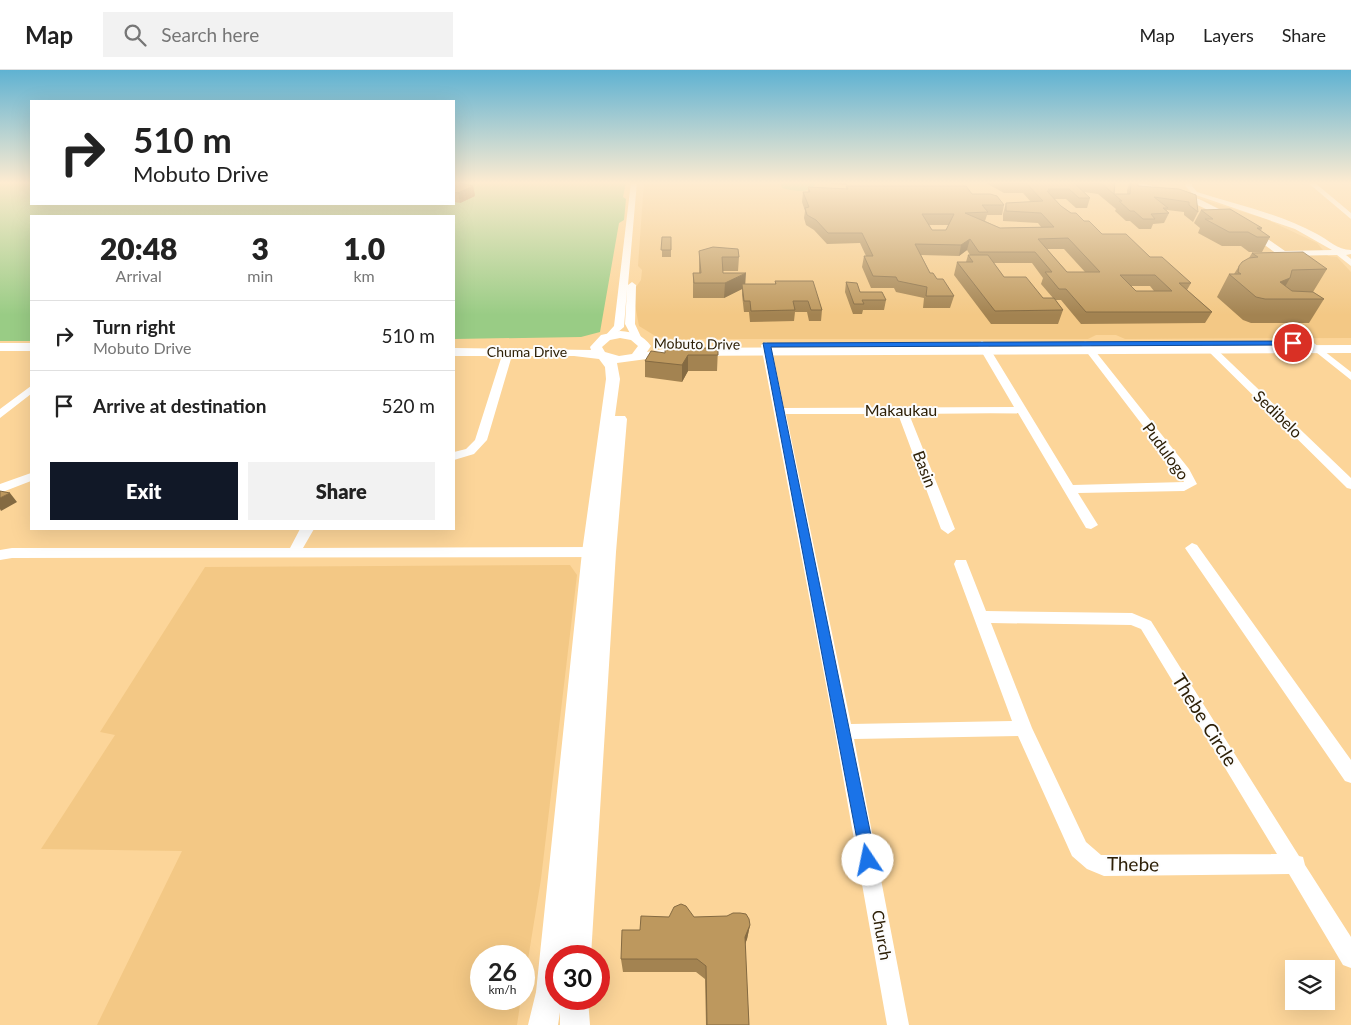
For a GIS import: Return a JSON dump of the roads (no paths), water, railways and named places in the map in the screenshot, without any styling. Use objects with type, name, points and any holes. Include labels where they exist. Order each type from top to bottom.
[{"type":"main road","points":[[601,352],[610,336],[624,335],[637,348],[669,352],[767,348],[1314,346],[1351,343]]},
{"type":"main road","name":"Chuma Drive","points":[[455,346],[601,352]]},
{"type":"main road","points":[[1314,346],[1351,349]]},
{"type":"main road","points":[[0,347],[30,347]]},
{"type":"main road","points":[[601,352],[619,360],[637,348]]},
{"type":"main road","points":[[542,1025],[550,992],[599,552],[624,374],[637,348]]},
{"type":"main road","name":"Chuma Drive","points":[[455,352],[601,352]]},
{"type":"main road","points":[[578,945],[599,552],[613,379],[612,366],[601,352]]},
{"type":"main road","points":[[0,354],[30,354]]},
{"type":"main road","points":[[574,1010],[574,1025]]},
{"type":"street","points":[[610,336],[619,327],[629,227]]},
{"type":"street","points":[[637,227],[630,324],[637,348]]},
{"type":"street","points":[[1295,227],[1346,251],[1351,262]]},
{"type":"street","points":[[1246,228],[1282,253],[1346,251]]},
{"type":"street","name":"Sedibelo","points":[[1208,346],[1351,485]]},
{"type":"street","points":[[1314,346],[1351,377]]},
{"type":"street","points":[[984,347],[1091,524]]},
{"type":"street","name":"Pudulogo","points":[[1069,489],[1184,487],[1191,484],[1184,472],[1087,347]]},
{"type":"street","name":"Church","points":[[767,348],[844,732],[898,1025]]},
{"type":"street","points":[[455,456],[469,453],[476,448],[508,352]]},
{"type":"street","points":[[0,415],[30,390]]},
{"type":"street","name":"Basin","points":[[902,410],[948,529]]},
{"type":"street","name":"Makaukau","points":[[779,411],[1022,410]]},
{"type":"street","points":[[0,489],[30,477]]},
{"type":"street","points":[[294,552],[305,530]]},
{"type":"street","points":[[1192,548],[1351,776]]},
{"type":"street","points":[[0,555],[12,553],[599,552]]},
{"type":"street","name":"Thebe","points":[[961,564],[1022,728],[1079,849],[1094,862],[1104,866],[1296,864]]},
{"type":"street","name":"Thebe Circle","points":[[982,618],[1132,619],[1142,622],[1296,864],[1351,957]]},
{"type":"street","points":[[844,732],[1022,728]]}]
